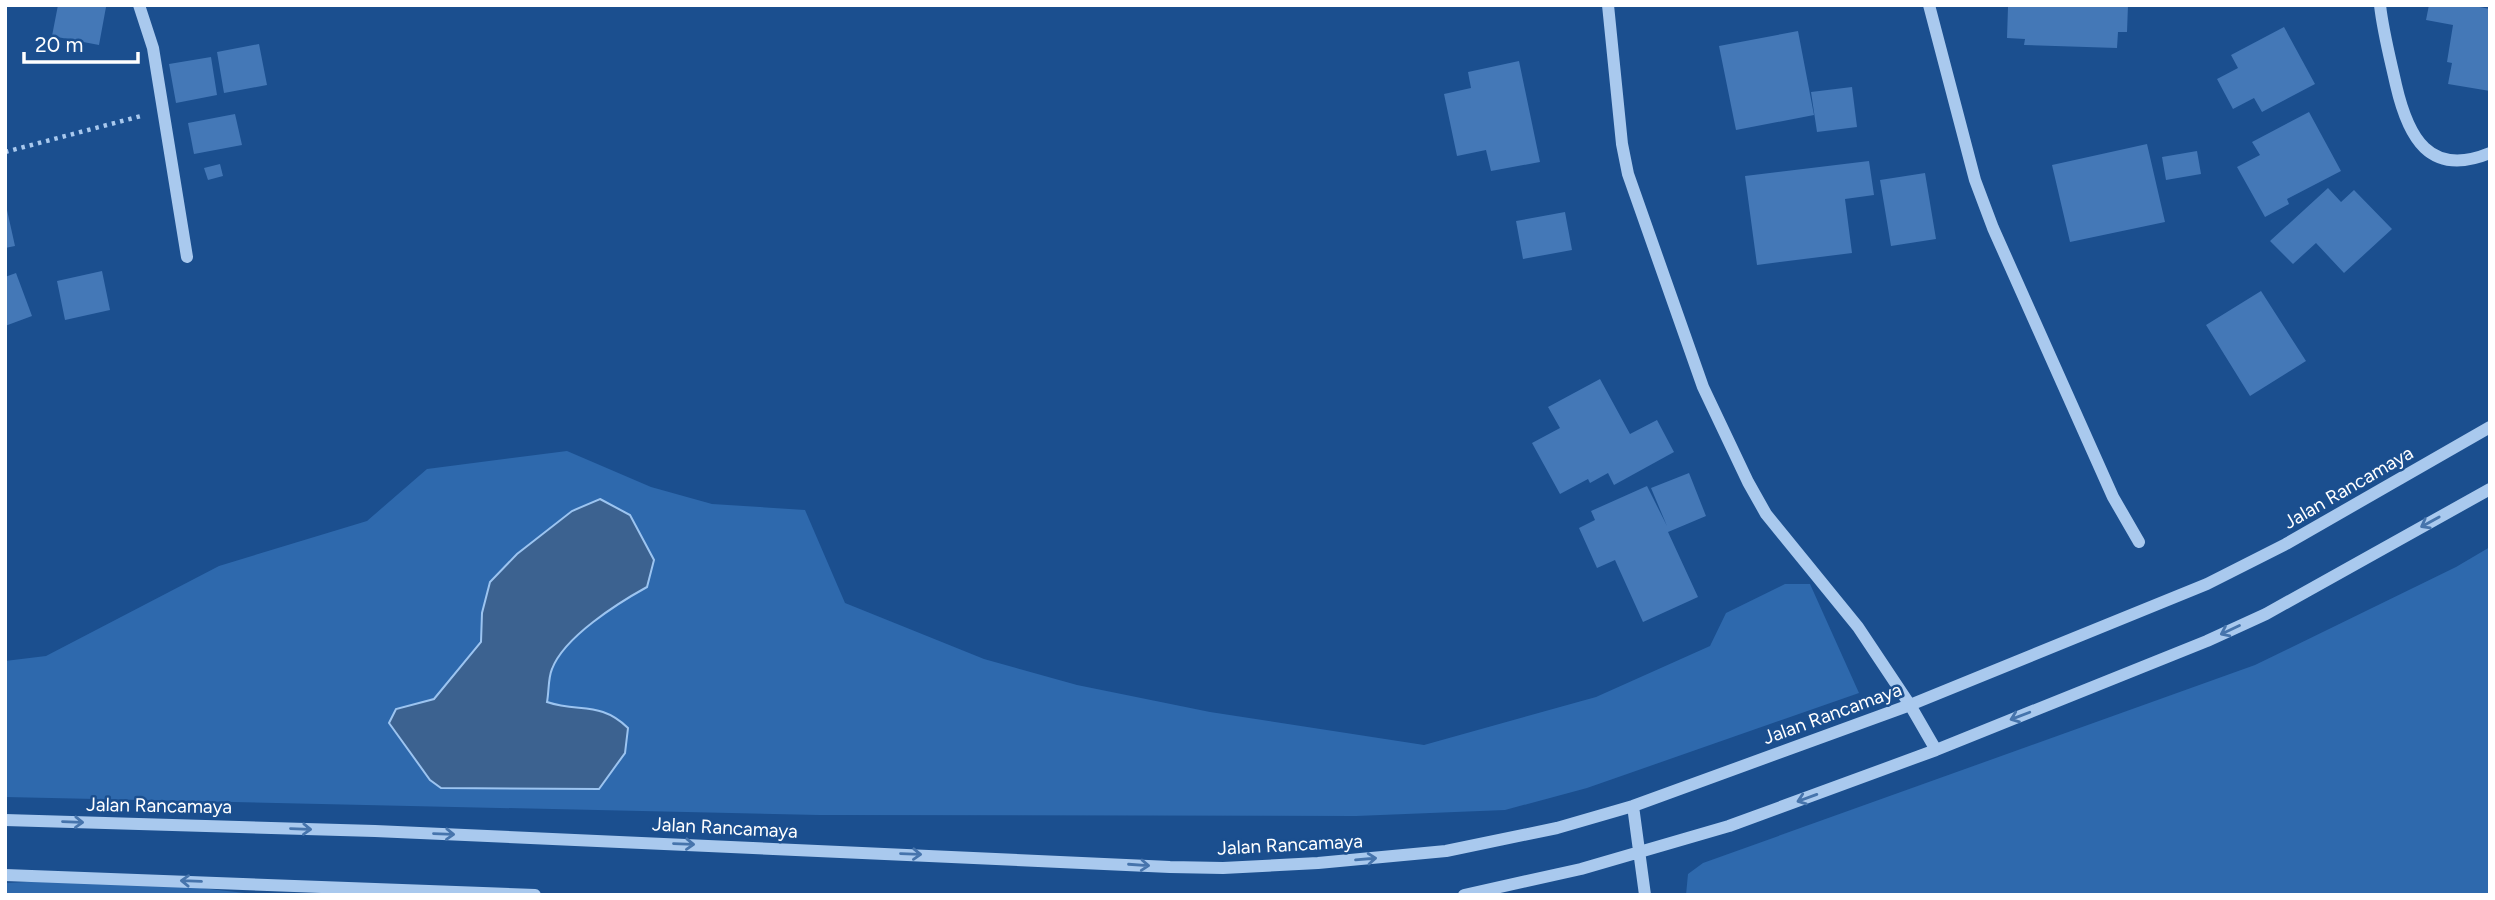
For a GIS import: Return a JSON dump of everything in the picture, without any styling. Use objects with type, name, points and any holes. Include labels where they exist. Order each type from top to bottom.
[{"type":"street","points":[[139,5],[153,48],[187,257]]},
{"type":"street","points":[[1608,5],[1622,144],[1628,174],[1703,387],[1766,514],[1858,627],[1910,705],[1936,750]]},
{"type":"street","points":[[1929,5],[1968,154],[1993,228],[2108,486],[2139,542]]},
{"type":"street","points":[[2380,5],[2400,109],[2420,146],[2447,161],[2463,161],[2490,153]]},
{"type":"street","name":"Jalan Rancamaya","points":[[5,820],[376,831],[1223,868],[1446,850],[1557,828],[1633,806],[1910,705],[2207,584],[2330,520],[2490,428]]},
{"type":"street","points":[[1464,895],[1640,854],[1730,826],[1936,750],[2266,614],[2490,489]]},
{"type":"street","points":[[1633,806],[1645,895]]},
{"type":"street","points":[[5,874],[535,895]]},
{"type":"path","points":[[5,152],[162,110]]},
{"type":"shaded area","points":[[567,451],[651,487],[712,504],[805,510],[845,603],[984,659],[1077,685],[1210,712],[1424,745],[1596,697],[1710,646],[1726,613],[1785,584],[1810,584],[1859,693],[1587,788],[1505,810],[1356,816],[819,815],[5,797],[5,661],[46,656],[219,566],[367,521],[427,469]]},
{"type":"shaded area","points":[[600,499],[630,515],[654,560],[647,587],[593,622],[568,645],[552,669],[547,702],[599,711],[618,720],[628,728],[625,753],[599,789],[441,788],[430,780],[389,723],[396,709],[434,699],[481,642],[482,613],[490,582],[517,554],[572,511]]},
{"type":"shaded area","points":[[2490,547],[2490,895],[1686,895],[1688,874],[1703,863],[2255,665],[2456,567]]},
{"type":"shaded area","points":[[112,878],[262,895],[5,895],[5,883]]},
{"type":"building","points":[[58,5],[106,7],[99,45],[52,36]]},
{"type":"building","points":[[2128,5],[2127,32],[2118,32],[2117,48],[2024,45],[2025,39],[2007,38],[2008,7]]},
{"type":"building","points":[[2429,5],[2469,5],[2490,9],[2490,91],[2448,84],[2452,63],[2447,62],[2453,25],[2426,20]]},
{"type":"building","points":[[2284,27],[2315,84],[2262,112],[2254,98],[2233,109],[2217,79],[2238,68],[2231,55]]},
{"type":"building","points":[[1798,31],[1814,115],[1736,130],[1719,46]]},
{"type":"building","points":[[259,44],[267,85],[224,93],[217,52]]},
{"type":"building","points":[[211,57],[217,95],[176,103],[169,64]]},
{"type":"building","points":[[1519,61],[1540,162],[1491,171],[1486,150],[1457,156],[1444,94],[1471,88],[1468,72]]},
{"type":"building","points":[[1852,87],[1857,127],[1817,132],[1811,92]]},
{"type":"building","points":[[2309,112],[2341,171],[2287,199],[2289,204],[2265,217],[2237,167],[2260,155],[2252,142]]},
{"type":"building","points":[[235,114],[242,145],[194,154],[188,123]]},
{"type":"building","points":[[2147,144],[2165,222],[2070,242],[2052,165]]},
{"type":"building","points":[[2197,151],[2201,174],[2166,180],[2162,157]]},
{"type":"building","points":[[1869,161],[1874,195],[1845,199],[1852,253],[1757,265],[1745,176]]},
{"type":"building","points":[[220,164],[223,176],[208,180],[204,168]]},
{"type":"building","points":[[1925,173],[1936,239],[1891,246],[1880,180]]},
{"type":"building","points":[[2328,188],[2341,202],[2354,190],[2392,229],[2344,273],[2316,243],[2293,264],[2270,241]]},
{"type":"building","points":[[5,201],[15,246],[5,248]]},
{"type":"building","points":[[1565,212],[1572,250],[1523,259],[1516,221]]},
{"type":"building","points":[[102,271],[110,310],[65,320],[57,281]]},
{"type":"building","points":[[16,273],[32,316],[5,326],[5,277]]},
{"type":"building","points":[[2261,291],[2306,361],[2250,396],[2206,325]]},
{"type":"building","points":[[1600,379],[1630,434],[1657,420],[1674,452],[1614,485],[1608,473],[1590,483],[1588,479],[1560,494],[1532,443],[1560,428],[1548,407]]},
{"type":"building","points":[[1689,473],[1706,516],[1668,532],[1698,597],[1643,622],[1615,560],[1597,568],[1579,528],[1595,520],[1591,511],[1647,486],[1667,526],[1651,488]]}]
